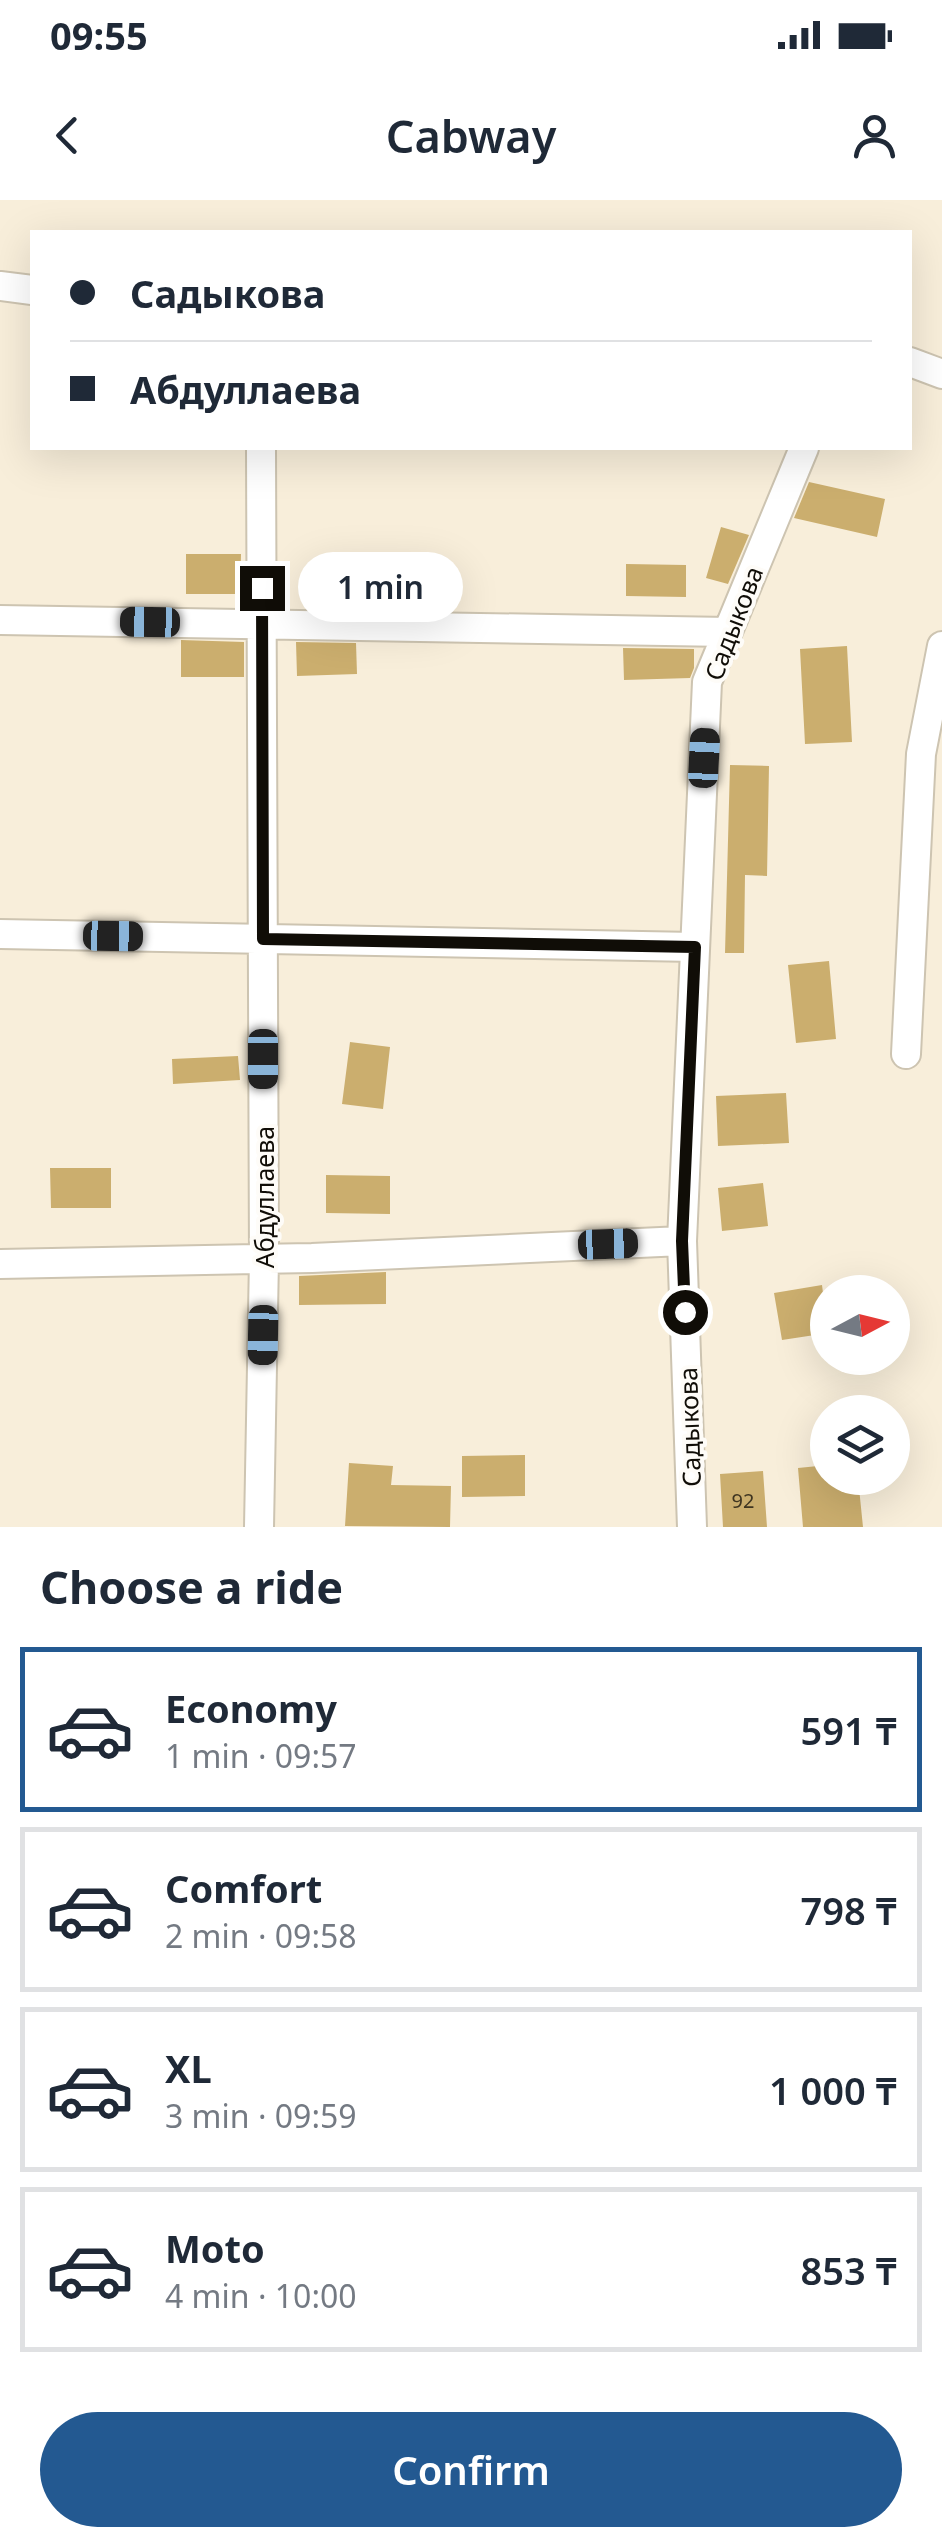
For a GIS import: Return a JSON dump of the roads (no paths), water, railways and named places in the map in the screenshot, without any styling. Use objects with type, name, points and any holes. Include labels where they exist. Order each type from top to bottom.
[{"type":"street","points":[[0,286],[30,290]]},
{"type":"street","points":[[912,363],[942,374]]},
{"type":"street","name":"Абдуллаева","points":[[260,1527],[264,1259],[261,450]]},
{"type":"street","name":"Садыкова","points":[[692,1527],[682,1241],[707,682],[803,450]]},
{"type":"street","points":[[0,620],[728,632]]},
{"type":"street","points":[[906,1054],[921,754],[942,646]]},
{"type":"street","points":[[0,934],[695,947]]},
{"type":"street","points":[[0,1264],[264,1259],[682,1241]]}]
